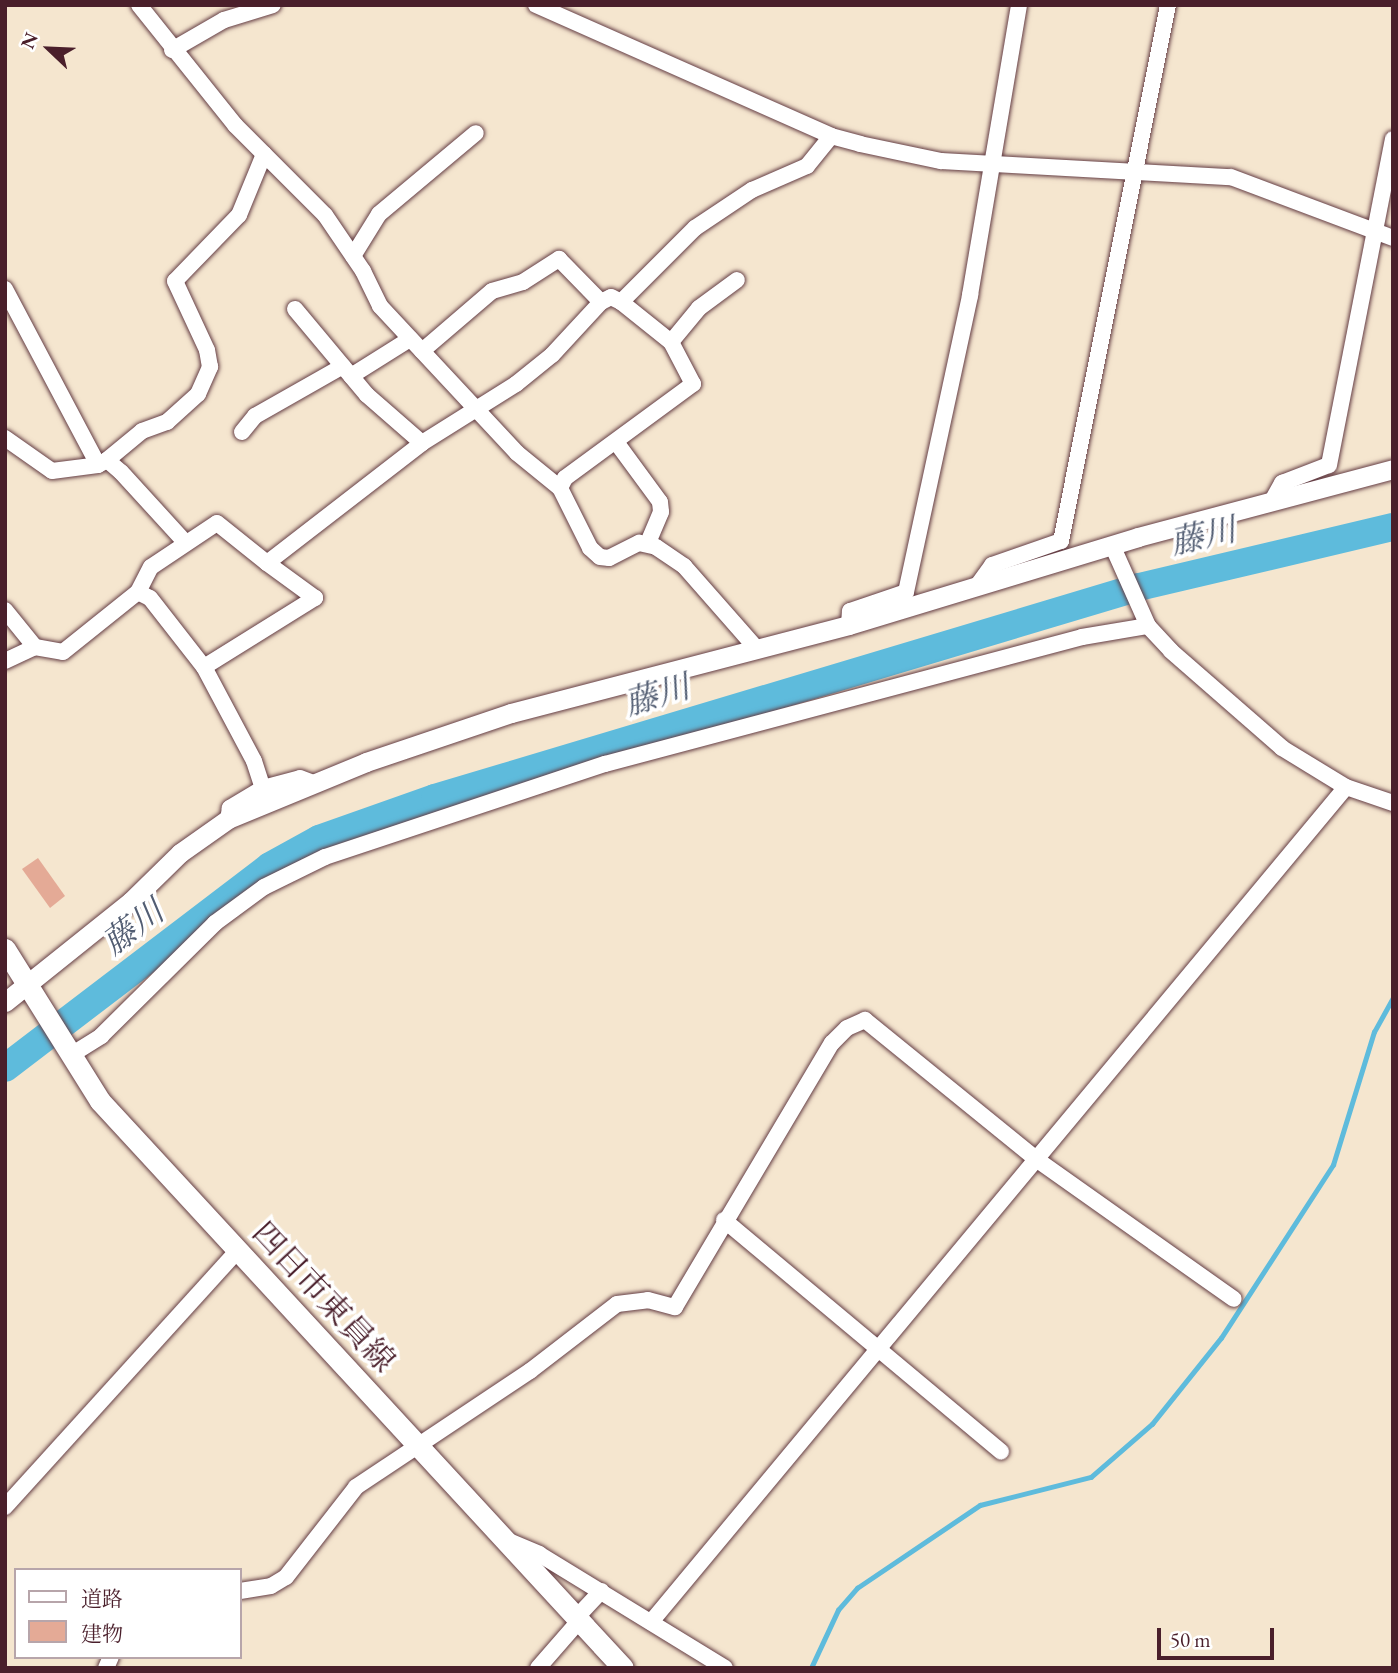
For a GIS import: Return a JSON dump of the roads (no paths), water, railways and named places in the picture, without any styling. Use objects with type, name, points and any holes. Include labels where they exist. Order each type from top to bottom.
[{"type":"main road","name":"四日市東員線","points":[[5,949],[100,1101],[623,1668]]},
{"type":"street","points":[[139,5],[172,50],[264,154],[325,215],[353,256],[380,306],[517,453],[560,488],[590,548],[600,557],[609,558],[639,542],[648,543],[684,566],[757,649]]},
{"type":"street","points":[[172,50],[225,20],[273,5]]},
{"type":"street","points":[[536,5],[831,136],[941,161],[1231,177],[1393,238]]},
{"type":"street","points":[[849,625],[850,611],[906,592],[995,162],[1019,5]]},
{"type":"street","points":[[977,586],[992,565],[1061,541],[1168,5]]},
{"type":"street","points":[[353,256],[379,214],[476,132]]},
{"type":"street","points":[[621,302],[695,228],[752,190],[807,166],[831,136]]},
{"type":"street","points":[[1272,501],[1282,483],[1329,466],[1393,139]]},
{"type":"street","points":[[5,438],[52,471],[102,462],[142,431],[167,422],[198,394],[210,367],[207,351],[175,281],[239,215],[264,154]]},
{"type":"street","points":[[422,351],[492,291],[523,282],[559,259],[601,302]]},
{"type":"street","points":[[671,342],[699,308],[737,280]]},
{"type":"street","points":[[5,289],[102,462],[185,542]]},
{"type":"street","points":[[267,564],[422,443],[478,411],[552,355],[601,302],[611,298],[621,302],[671,342],[693,384],[565,478],[560,488]]},
{"type":"street","points":[[295,309],[347,371],[422,443]]},
{"type":"street","points":[[242,432],[255,416],[410,339]]},
{"type":"street","points":[[615,442],[660,502],[661,512],[648,543]]},
{"type":"street","points":[[5,1002],[131,901],[180,853],[228,819],[366,762],[511,713],[849,625],[977,586],[1113,551],[1272,501],[1393,469]]},
{"type":"street","points":[[5,661],[35,647],[63,652],[138,592],[151,567],[217,523],[267,564],[315,598],[204,667]]},
{"type":"street","points":[[1113,551],[1145,620],[1282,748],[1346,787],[1393,803]]},
{"type":"street","points":[[138,592],[150,598],[204,667],[254,761],[262,788]]},
{"type":"street","points":[[5,610],[35,647]]},
{"type":"street","points":[[67,1049],[101,1036],[215,923],[264,887],[325,857],[605,764],[1145,620]]},
{"type":"street","points":[[228,819],[230,808],[262,788],[300,778],[316,784]]},
{"type":"street","points":[[651,1622],[1346,787]]},
{"type":"street","points":[[242,1591],[271,1586],[286,1577],[356,1487],[530,1371],[617,1304],[648,1300],[675,1307],[724,1220],[832,1044],[847,1028],[865,1020],[1036,1159],[1234,1299]]},
{"type":"street","points":[[724,1220],[1001,1452]]},
{"type":"street","points":[[5,1507],[238,1250]]},
{"type":"street","points":[[503,1539],[601,1591],[725,1668]]},
{"type":"street","points":[[538,1668],[601,1591]]},
{"type":"waterway","name":"藤川","points":[[5,1068],[270,866],[319,839],[435,798],[1139,587],[1393,527]]},
{"type":"waterway","points":[[811,1668],[838,1610],[857,1588],[980,1505],[1091,1477],[1152,1424],[1221,1338],[1333,1165],[1374,1032],[1393,998]]}]
